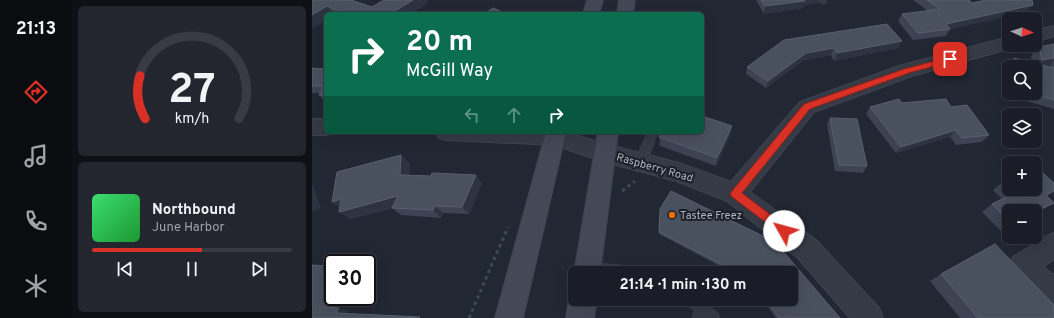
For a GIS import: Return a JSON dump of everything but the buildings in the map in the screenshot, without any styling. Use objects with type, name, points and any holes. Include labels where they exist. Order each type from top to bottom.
[{"type":"main road","points":[[592,12],[595,0]]},
{"type":"main road","points":[[625,12],[627,0]]},
{"type":"main road","points":[[509,318],[555,134]]},
{"type":"main road","name":"Raspberry Road","points":[[589,266],[607,143]]},
{"type":"main road","points":[[580,318],[582,306]]},
{"type":"street","points":[[1042,34],[1054,31]]},
{"type":"street","points":[[735,194],[807,107],[906,71],[1002,45]]},
{"type":"street","points":[[312,127],[324,127]]},
{"type":"street","points":[[555,134],[607,143]]},
{"type":"street","name":"Raspberry Road","points":[[607,143],[641,170],[679,172],[735,194],[807,249],[869,318]]},
{"type":"street","points":[[1054,245],[1022,266],[1054,292]]},
{"type":"lane","points":[[641,170],[652,134]]},
{"type":"lane","points":[[701,313],[713,318]]},
{"type":"path","points":[[621,194],[622,189],[641,170]]},
{"type":"path","points":[[469,318],[508,226]]},
{"type":"place","name":"Tastee Freez","points":[[672,215]]},
{"type":"route","points":[[784,231],[735,194],[807,107],[906,71],[950,59]]}]
